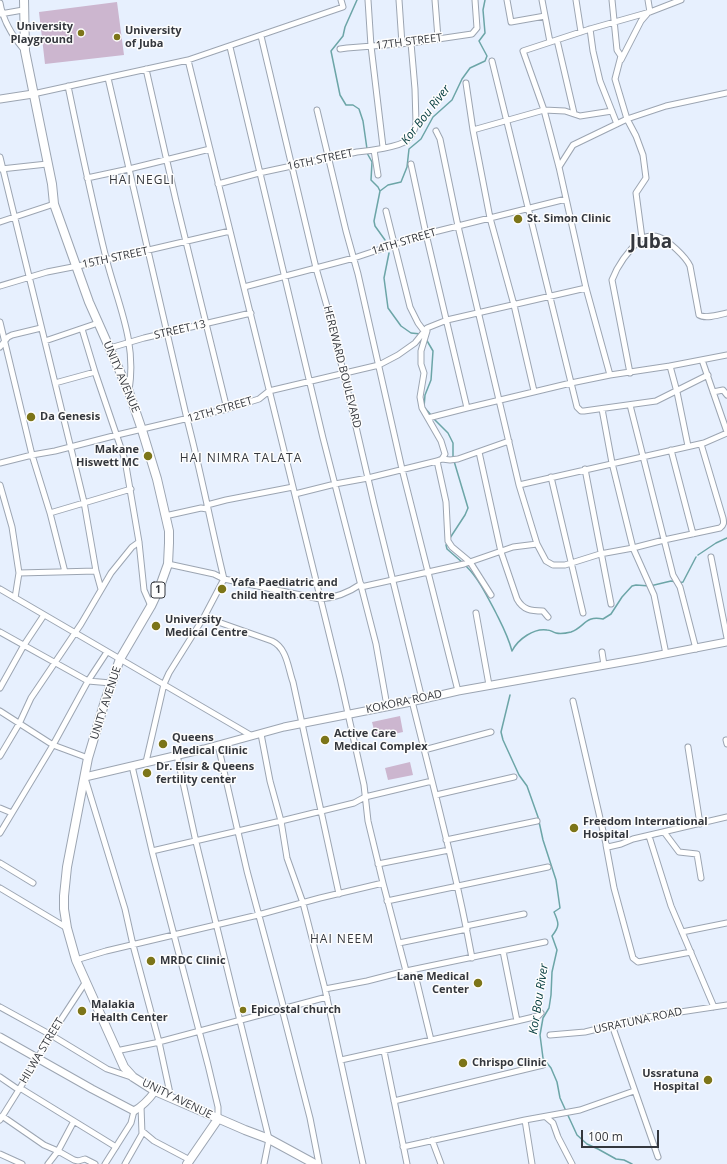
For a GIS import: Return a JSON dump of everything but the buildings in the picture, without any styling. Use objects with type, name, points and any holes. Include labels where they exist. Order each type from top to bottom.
[{"type":"main road","name":"UNITY AVENUE","points":[[24,0],[25,51],[52,184],[54,204],[89,302],[129,392],[157,479],[170,543],[168,564],[159,589],[151,606],[120,659],[88,758],[67,867],[64,896],[64,909],[67,928],[76,960],[85,983],[124,1067],[133,1077],[155,1091],[218,1119],[269,1139],[315,1164]]},
{"type":"main road","points":[[188,1162],[218,1119]]},
{"type":"street","points":[[0,99],[33,94],[188,60],[230,47],[343,7],[341,0]]},
{"type":"street","points":[[368,0],[371,46],[383,147]]},
{"type":"street","points":[[399,0],[402,44]]},
{"type":"street","points":[[435,0],[438,38]]},
{"type":"street","name":"17TH STREET","points":[[340,49],[411,43],[472,34],[476,31],[477,26],[475,0]]},
{"type":"street","points":[[507,0],[511,22],[545,16]]},
{"type":"street","points":[[542,0],[550,42]]},
{"type":"street","points":[[576,0],[581,32]]},
{"type":"street","points":[[612,0],[617,50],[621,56],[617,66],[615,79],[627,119],[636,136],[643,156],[646,178],[636,193],[642,238]]},
{"type":"street","points":[[648,0],[650,12]]},
{"type":"street","points":[[610,375],[586,288],[559,167],[544,110],[523,51],[590,28],[650,12],[681,0]]},
{"type":"street","points":[[0,3],[1,14],[18,43],[25,51]]},
{"type":"street","points":[[1,14],[23,10]]},
{"type":"street","points":[[617,66],[644,16],[650,12]]},
{"type":"street","points":[[590,28],[593,51],[600,81],[617,124]]},
{"type":"street","name":"HEREWARD BOULEVARD","points":[[261,36],[291,166],[316,268],[332,324],[422,699]]},
{"type":"street","points":[[557,40],[574,113]]},
{"type":"street","name":"16TH STREET","points":[[218,184],[259,173],[400,144],[408,139],[415,128],[415,89],[411,43]]},
{"type":"street","points":[[230,47],[284,276],[379,659],[387,706]]},
{"type":"street","points":[[188,60],[320,598],[364,785],[368,821],[387,901],[406,971]]},
{"type":"street","points":[[492,61],[575,403],[579,409],[584,411],[656,401],[677,392],[708,375]]},
{"type":"street","points":[[146,69],[227,409]]},
{"type":"street","points":[[108,78],[147,251],[200,469],[207,507],[224,579],[204,617],[169,673],[164,684],[146,762]]},
{"type":"street","points":[[466,83],[490,218],[514,305],[534,391]]},
{"type":"street","points":[[68,86],[106,260],[130,342],[132,374],[129,392]]},
{"type":"street","points":[[559,167],[573,145],[627,119],[666,106],[727,93]]},
{"type":"street","points":[[317,110],[328,159],[354,258],[427,572],[458,690]]},
{"type":"street","points":[[474,130],[544,110],[574,113],[580,116],[612,111]]},
{"type":"street","points":[[436,131],[440,139],[458,226],[519,485],[537,544],[546,561],[553,565],[565,565],[600,554],[720,528],[723,524],[701,444]]},
{"type":"street","points":[[87,178],[210,149]]},
{"type":"street","points":[[374,150],[378,174]]},
{"type":"street","points":[[0,157],[84,502],[96,571],[101,589]]},
{"type":"street","points":[[2,168],[47,164]]},
{"type":"street","points":[[411,164],[467,408]]},
{"type":"street","name":"14TH STREET","points":[[244,287],[354,258],[426,234],[566,199]]},
{"type":"street","points":[[0,222],[54,204]]},
{"type":"street","points":[[386,211],[410,307],[418,324],[426,329],[421,351],[421,364],[424,373],[420,397],[422,408],[444,448],[445,454],[440,460],[446,502],[448,541],[452,548],[470,562],[491,595]]},
{"type":"street","name":"15TH STREET","points":[[0,286],[28,276],[147,251],[230,231]]},
{"type":"street","points":[[630,373],[612,280],[616,270],[634,245],[642,238],[652,236],[663,239],[687,260],[690,266],[700,316],[704,317],[727,314]]},
{"type":"street","name":"12TH STREET","points":[[0,463],[187,420],[210,412],[227,409],[259,399],[269,391],[379,365],[398,355],[415,343],[426,329],[447,320],[514,305],[549,295],[586,288]]},
{"type":"street","name":"STREET 13","points":[[110,348],[251,313]]},
{"type":"street","points":[[0,322],[32,455],[50,513],[65,572]]},
{"type":"street","points":[[45,341],[98,323]]},
{"type":"street","points":[[0,347],[12,335],[41,328]]},
{"type":"street","points":[[82,329],[94,372],[125,460],[139,542],[144,590],[151,606]]},
{"type":"street","points":[[428,418],[571,382],[727,355]]},
{"type":"street","points":[[519,485],[584,469],[701,444],[727,433],[702,360]]},
{"type":"street","points":[[670,366],[688,446]]},
{"type":"street","points":[[55,382],[94,372]]},
{"type":"street","points":[[713,392],[723,390],[727,395]]},
{"type":"street","points":[[630,405],[673,575],[680,587],[696,649]]},
{"type":"street","points":[[602,409],[612,463],[633,548],[654,595],[666,654]]},
{"type":"street","points":[[295,494],[440,460],[454,460],[509,441]]},
{"type":"street","points":[[671,450],[693,534]]},
{"type":"street","points":[[479,452],[501,552],[517,600],[521,606],[527,610],[543,611],[548,616]]},
{"type":"street","points":[[584,469],[610,604]]},
{"type":"street","points":[[551,477],[583,612]]},
{"type":"street","points":[[0,485],[12,527],[19,574],[15,598]]},
{"type":"street","points":[[165,516],[207,507],[226,500],[293,487]]},
{"type":"street","points":[[50,513],[131,489]]},
{"type":"street","points":[[0,756],[19,724],[31,698],[74,634],[111,573],[122,559],[139,542]]},
{"type":"street","points":[[168,564],[214,574],[224,579],[320,598],[329,598],[350,591],[361,585],[393,580],[470,562],[513,547],[537,544]]},
{"type":"street","points":[[711,557],[727,638]]},
{"type":"street","points":[[19,574],[96,571]]},
{"type":"street","points":[[0,590],[252,736]]},
{"type":"street","points":[[476,613],[489,685]]},
{"type":"street","points":[[0,688],[24,645],[44,615]]},
{"type":"street","points":[[204,617],[279,644],[282,648],[302,724],[339,894]]},
{"type":"street","points":[[0,632],[88,681],[111,683]]},
{"type":"street","name":"KOKORA ROAD","points":[[85,777],[302,724],[458,690],[696,649],[727,642]]},
{"type":"street","points":[[0,833],[53,745],[88,681],[107,652]]},
{"type":"street","points":[[602,652],[604,665]]},
{"type":"street","points":[[412,701],[458,886],[472,958]]},
{"type":"street","points":[[573,701],[606,844],[614,888],[633,958],[638,962],[691,952]]},
{"type":"street","points":[[0,711],[53,745],[88,758]]},
{"type":"street","points":[[424,750],[491,732]]},
{"type":"street","points":[[261,734],[270,781],[281,821],[287,858],[303,903],[327,997],[363,1164]]},
{"type":"street","points":[[726,740],[727,744]]},
{"type":"street","points":[[218,745],[258,915],[310,1118],[319,1164]]},
{"type":"street","points":[[688,747],[700,824]]},
{"type":"street","points":[[177,755],[196,842],[269,1139],[264,1164]]},
{"type":"street","points":[[132,766],[152,851],[194,1013],[200,1030],[218,1107],[218,1119]]},
{"type":"street","points":[[85,777],[125,909],[159,1042],[171,1098]]},
{"type":"street","points":[[436,795],[514,777]]},
{"type":"street","points":[[152,851],[196,842],[281,821],[354,802],[365,797],[432,781]]},
{"type":"street","points":[[0,808],[12,813]]},
{"type":"street","points":[[606,844],[610,847],[633,839],[727,817]]},
{"type":"street","points":[[446,840],[537,821]]},
{"type":"street","points":[[664,832],[679,852],[697,854],[701,878]]},
{"type":"street","points":[[649,836],[665,887],[682,932],[714,1007]]},
{"type":"street","points":[[378,864],[449,850]]},
{"type":"street","points":[[0,863],[33,883]]},
{"type":"street","points":[[387,901],[548,867]]},
{"type":"street","points":[[76,960],[383,883]]},
{"type":"street","points":[[0,888],[67,928]]},
{"type":"street","points":[[399,943],[524,914]]},
{"type":"street","points":[[682,932],[727,923]]},
{"type":"street","points":[[325,989],[545,942]]},
{"type":"street","points":[[503,951],[517,1021]]},
{"type":"street","points":[[414,970],[431,1040]]},
{"type":"street","name":"HILWA STREET","points":[[1,1118],[20,1089],[51,1034],[85,983]]},
{"type":"street","points":[[116,1051],[159,1042],[327,997]]},
{"type":"street","name":"USRATUNA ROAD","points":[[550,1035],[585,1032],[647,1017],[727,1005]]},
{"type":"street","points":[[0,1015],[2,1008],[51,1034],[107,1069],[133,1077]]},
{"type":"street","points":[[341,1060],[517,1021],[538,1016],[541,1013]]},
{"type":"street","points":[[612,1025],[658,1157]]},
{"type":"street","points":[[0,1037],[134,1111]]},
{"type":"street","points":[[384,1051],[407,1164]]},
{"type":"street","points":[[394,1101],[532,1069],[543,1065]]},
{"type":"street","points":[[0,1077],[116,1147]]},
{"type":"street","points":[[105,1164],[131,1123],[134,1111],[142,1106],[155,1091]]},
{"type":"street","points":[[403,1147],[525,1120],[580,1110],[634,1091]]},
{"type":"street","points":[[125,1164],[142,1131],[142,1106]]},
{"type":"street","points":[[546,1117],[553,1122],[558,1137],[572,1164]]},
{"type":"street","points":[[1,1118],[44,1145],[74,1160],[78,1161],[85,1159],[95,1164]]},
{"type":"street","points":[[525,1120],[532,1164]]},
{"type":"street","points":[[48,1164],[58,1151],[74,1121]]},
{"type":"street","points":[[142,1131],[188,1162]]},
{"type":"street","points":[[432,1140],[441,1164]]},
{"type":"street","points":[[0,1154],[22,1164]]},
{"type":"shaded area","name":"University Playground","points":[[117,2],[124,55],[45,64],[39,12]]},
{"type":"shaded area","points":[[400,716],[403,732],[376,738],[372,722]]},
{"type":"shaded area","points":[[410,762],[413,775],[388,780],[385,768]]},
{"type":"waterway","points":[[357,0],[345,27],[343,36],[331,51],[340,95],[346,105],[353,105],[359,109],[363,121],[367,149]]},
{"type":"waterway","name":"Kor Bou River","points":[[385,240],[375,226],[374,221],[380,191],[388,185],[401,182],[407,167],[409,149],[421,139],[433,117],[452,100],[462,79],[470,68],[485,61],[487,56],[479,41],[485,33],[483,10],[485,0]]},
{"type":"waterway","points":[[367,153],[372,162],[371,180],[380,191]]},
{"type":"waterway","points":[[389,253],[384,278],[388,308],[401,326],[411,333],[421,334]]},
{"type":"waterway","points":[[426,339],[433,351],[431,380],[425,395],[424,407],[431,415]]},
{"type":"waterway","points":[[433,418],[448,433],[453,443],[453,457]]},
{"type":"waterway","points":[[450,538],[468,508],[454,461]]},
{"type":"waterway","points":[[698,555],[716,543],[727,538]]},
{"type":"waterway","points":[[447,543],[447,549],[463,563]]},
{"type":"waterway","points":[[679,583],[683,582],[696,557]]},
{"type":"waterway","points":[[466,566],[475,576],[486,594],[505,632],[512,651]]},
{"type":"waterway","points":[[512,651],[518,642],[527,635],[537,631],[548,630],[555,633],[568,633],[576,630],[589,620],[597,618],[603,619],[611,614],[622,597],[632,586],[650,586],[671,581],[676,582]]},
{"type":"waterway","name":"Kor Bou River","points":[[510,695],[501,732],[503,740],[519,775],[527,786],[538,817],[543,840],[556,880],[560,908],[554,912],[558,924],[552,936],[557,950],[552,972],[549,1008],[543,1018],[540,1035],[543,1058],[551,1068],[557,1082],[560,1098],[577,1135],[587,1144],[616,1159],[624,1160],[632,1164]]},
{"type":"place","name":"University Playground","points":[[81,33]]},
{"type":"place","name":"University of Juba","points":[[117,37]]},
{"type":"place","name":"St. Simon Clinic","points":[[518,219]]},
{"type":"place","name":"Da Genesis","points":[[31,417]]},
{"type":"place","name":"Makane Hiswett MC","points":[[148,456]]},
{"type":"place","name":"Yafa Paediatric and child health centre","points":[[222,589]]},
{"type":"place","name":"University Medical Centre","points":[[156,626]]},
{"type":"place","name":"Active Care Medical Complex","points":[[325,740]]},
{"type":"place","name":"Queens Medical Clinic","points":[[163,744]]},
{"type":"place","name":"Dr. Elsir & Queens fertility center","points":[[147,773]]},
{"type":"place","name":"Freedom International Hospital","points":[[574,828]]},
{"type":"place","name":"MRDC Clinic","points":[[151,961]]},
{"type":"place","name":"Lane Medical Center","points":[[478,983]]},
{"type":"place","name":"Epicostal church","points":[[243,1010]]},
{"type":"place","name":"Malakia Health Center","points":[[82,1011]]},
{"type":"place","name":"Chrispo Clinic","points":[[463,1063]]},
{"type":"place","name":"Ussratuna Hospital","points":[[708,1080]]},
{"type":"district","name":"HAI NEGLI","points":[[142,181]]},
{"type":"district","name":"Juba","points":[[651,243]]},
{"type":"district","name":"HAI NIMRA TALATA","points":[[241,459]]},
{"type":"district","name":"HAI NEEM","points":[[342,940]]}]
